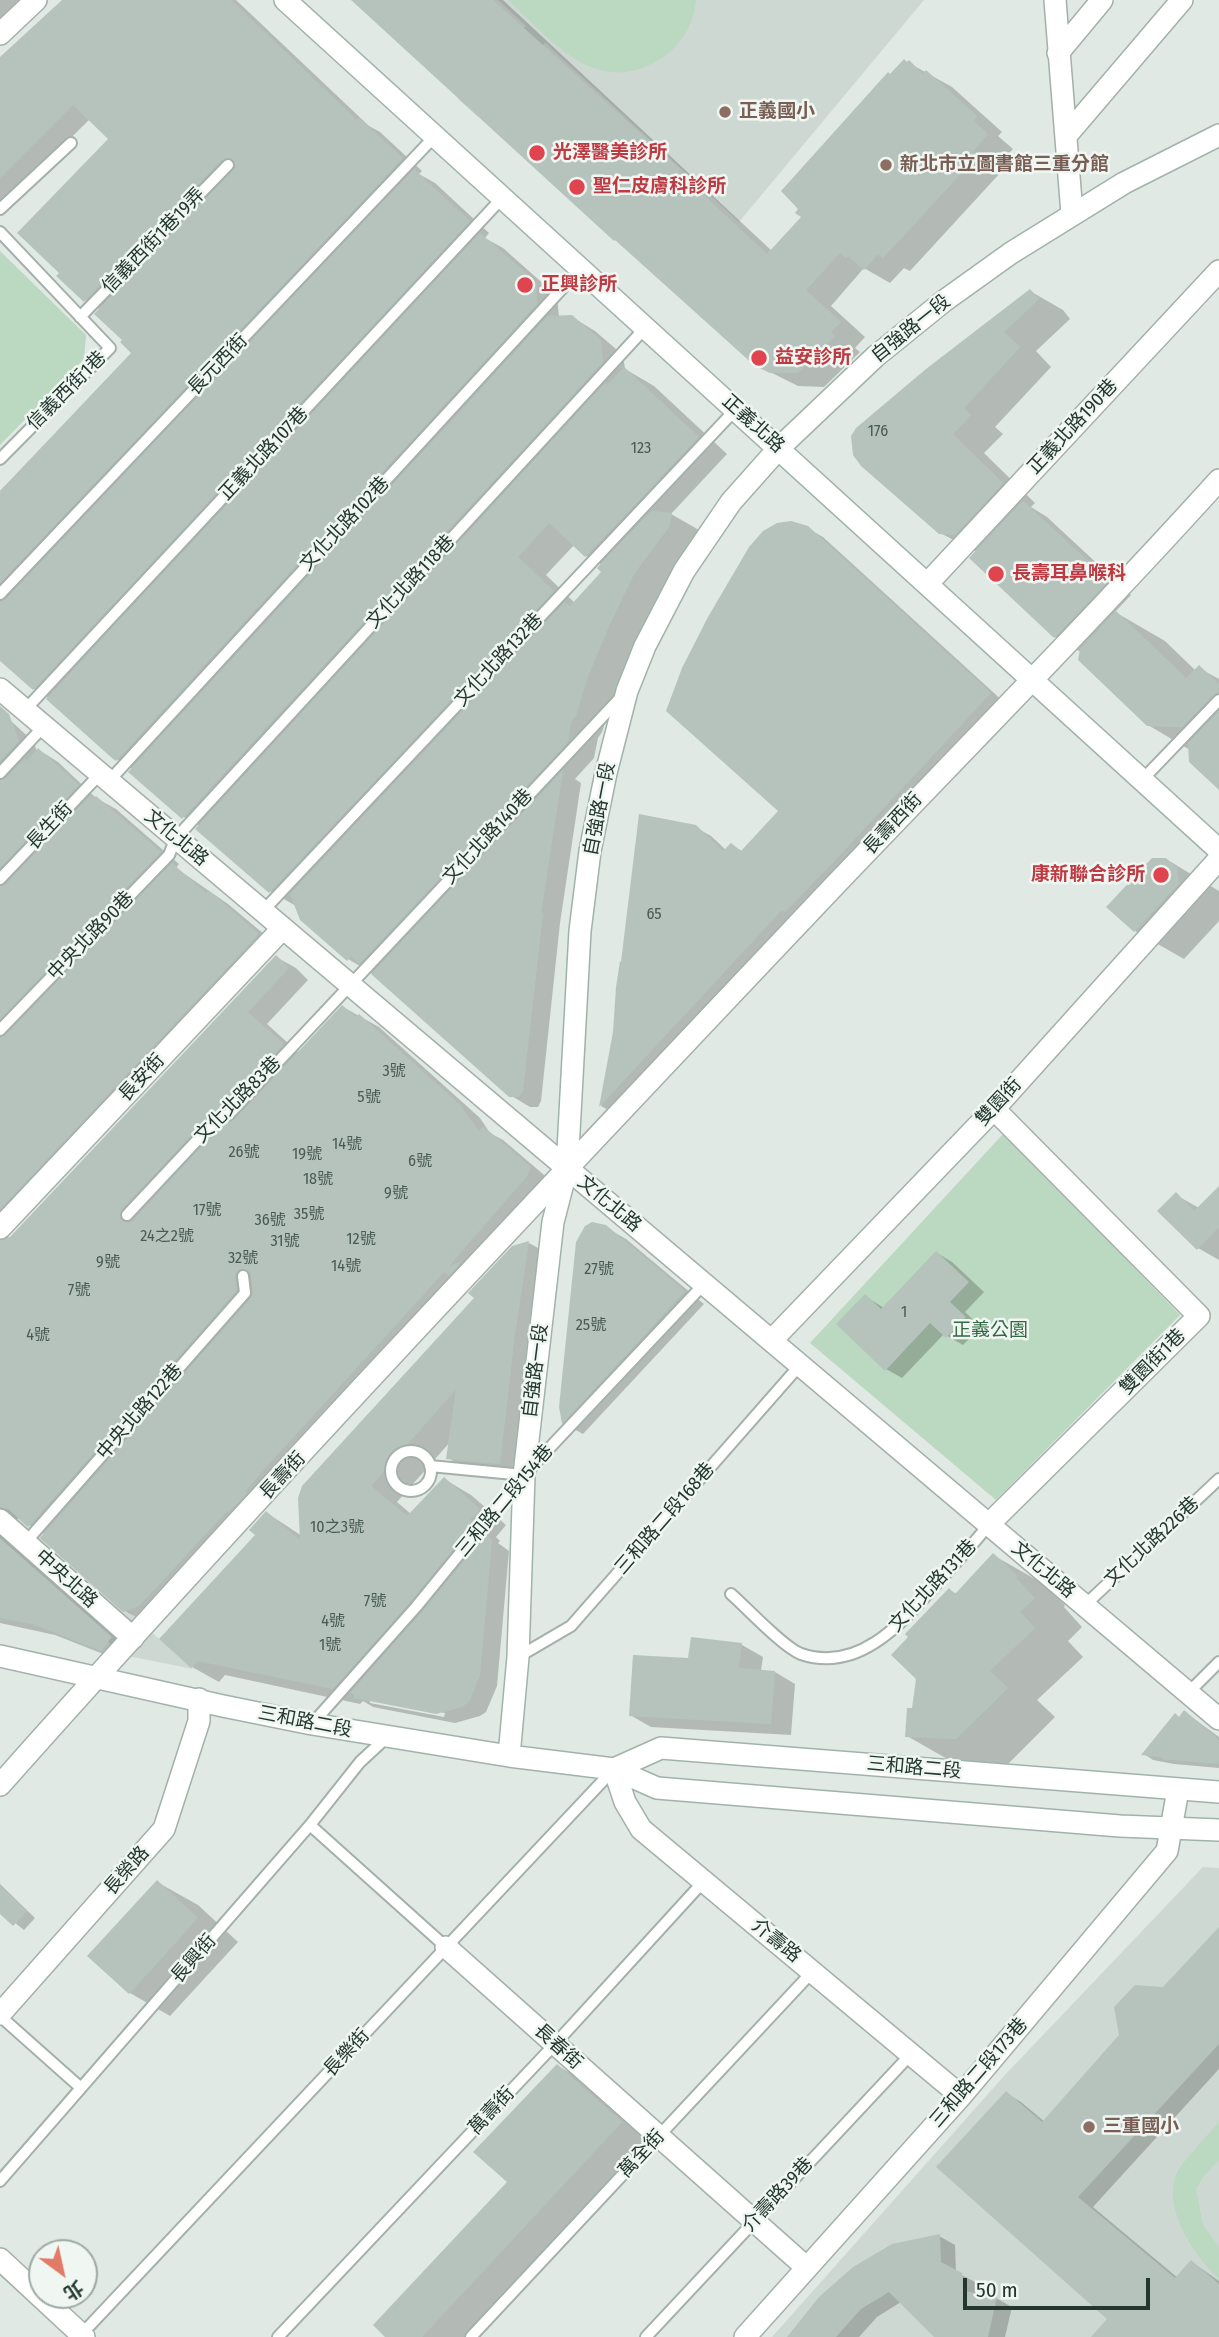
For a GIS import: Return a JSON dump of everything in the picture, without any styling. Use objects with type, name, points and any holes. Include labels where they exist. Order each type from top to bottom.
[{"type":"street","points":[[0,34],[36,0]]},
{"type":"street","name":"正義北路","points":[[285,0],[1219,850]]},
{"type":"street","points":[[1055,0],[1072,214]]},
{"type":"street","points":[[1058,53],[1102,0]]},
{"type":"street","points":[[1066,136],[1182,0]]},
{"type":"street","name":"自強路一段","points":[[509,1756],[518,1657],[524,1475],[554,1222],[567,1168],[580,931],[600,799],[627,691],[645,646],[684,571],[731,502],[779,448],[876,356],[944,301],[1011,253],[1148,170],[1219,135]]},
{"type":"street","name":"正義北路190巷","points":[[928,583],[1219,271]]},
{"type":"street","name":"長壽西街","points":[[567,1168],[1032,677],[1126,582],[1219,480]]},
{"type":"street","name":"文化北路","points":[[0,689],[1219,1718]]},
{"type":"street","name":"雙園街","points":[[772,1340],[993,1109],[1219,859]]},
{"type":"street","name":"長安街","points":[[0,1228],[283,928]]},
{"type":"street","name":"雙園街1巷","points":[[989,1524],[1199,1316],[993,1109]]},
{"type":"street","name":"長壽街","points":[[0,1785],[96,1677],[567,1168]]},
{"type":"street","name":"中央北路","points":[[0,1520],[133,1638]]},
{"type":"street","name":"三和路二段","points":[[0,1656],[312,1724],[509,1756],[614,1769],[657,1788],[1093,1824],[1219,1830]]},
{"type":"street","name":"長榮路","points":[[0,2015],[164,1829],[199,1721],[199,1699]]},
{"type":"street","name":"三和路二段","points":[[614,1769],[661,1748],[1219,1792]]},
{"type":"street","name":"介壽路","points":[[614,1769],[625,1802],[641,1829],[961,2096]]},
{"type":"street","name":"三和路二段173巷","points":[[745,2337],[961,2096],[1167,1852],[1178,1790]]},
{"type":"street","name":"長春街","points":[[446,1947],[807,2268]]},
{"type":"street","points":[[0,2259],[82,2336]]},
{"type":"lane","name":"長元西街","points":[[0,594],[435,136]]},
{"type":"lane","points":[[0,209],[71,144]]},
{"type":"lane","name":"信義西街1巷19弄","points":[[80,317],[228,165]]},
{"type":"lane","name":"正義北路107巷","points":[[25,710],[503,197]]},
{"type":"lane","name":"信義西街1巷","points":[[0,232],[110,348],[0,459]]},
{"type":"lane","name":"文化北路102巷","points":[[104,777],[581,268]]},
{"type":"lane","name":"文化北路118巷","points":[[176,838],[646,327]]},
{"type":"lane","name":"文化北路132巷","points":[[263,911],[736,409]]},
{"type":"lane","name":"文化北路140巷","points":[[349,984],[627,691]]},
{"type":"lane","points":[[1143,779],[1219,700]]},
{"type":"lane","points":[[0,773],[44,726]]},
{"type":"lane","name":"長生街","points":[[0,879],[104,777]]},
{"type":"lane","name":"中央北路90巷","points":[[0,1030],[169,855],[176,838]]},
{"type":"lane","name":"文化北路83巷","points":[[127,1215],[218,1119],[228,1115],[349,984]]},
{"type":"lane","name":"中央北路122巷","points":[[25,1543],[244,1293],[243,1276]]},
{"type":"lane","name":"三和路二段154巷","points":[[312,1724],[416,1607],[524,1475],[704,1283]]},
{"type":"lane","name":"三和路二段168巷","points":[[518,1657],[571,1626],[800,1365]]},
{"type":"lane","points":[[430,1466],[524,1475]]},
{"type":"lane","name":"文化北路226巷","points":[[1084,1605],[1219,1479]]},
{"type":"lane","name":"文化北路131巷","points":[[731,1594],[798,1653],[838,1657],[861,1651],[900,1625],[989,1524]]},
{"type":"lane","points":[[1188,1693],[1219,1662]]},
{"type":"lane","name":"長興街","points":[[0,2181],[310,1825],[360,1762],[387,1737]]},
{"type":"lane","name":"長樂街","points":[[82,2336],[614,1769]]},
{"type":"lane","name":"長春街","points":[[310,1825],[446,1947]]},
{"type":"lane","name":"萬壽街","points":[[278,2337],[555,2044],[703,1882]]},
{"type":"lane","name":"萬全街","points":[[471,2337],[813,1971]]},
{"type":"lane","points":[[0,2015],[81,2088]]},
{"type":"lane","name":"介壽路39巷","points":[[646,2337],[911,2054]]},
{"type":"shaded area","name":"正義國小","points":[[498,0],[924,0],[739,222],[545,43],[477,116],[458,99],[526,26]]},
{"type":"shaded area","points":[[0,1497],[193,1669],[123,1655],[0,1547]]},
{"type":"shaded area","name":"三重國小","points":[[1203,1867],[1219,1868],[1219,2337],[772,2337],[1004,2076]]},
{"type":"green space","points":[[508,0],[696,0],[686,33],[669,53],[639,69],[617,72],[596,69],[577,60],[541,32]]},
{"type":"green space","points":[[0,251],[86,335],[84,359],[0,445]]},
{"type":"green space","name":"正義公園","points":[[1004,1133],[1180,1315],[996,1500],[810,1343]]},
{"type":"green space","points":[[1219,2122],[1219,2160],[1196,2189],[1203,2225],[1219,2247],[1219,2279],[1200,2258],[1183,2230],[1173,2201],[1173,2186],[1180,2167]]},
{"type":"building","points":[[62,0],[231,0],[357,120],[359,118],[403,158],[0,583],[0,491],[131,353],[120,342],[122,340],[94,314],[236,166],[231,158],[222,160],[84,302],[56,276],[59,273],[17,233],[108,139],[73,105],[0,178],[0,57]]},
{"type":"building","points":[[351,0],[493,0],[680,169],[678,171],[767,254],[801,217],[795,213],[798,209],[781,191],[888,72],[890,74],[904,59],[907,62],[909,60],[923,74],[926,70],[977,116],[974,121],[988,134],[973,151],[978,155],[883,258],[878,254],[864,270],[848,256],[846,258],[840,253],[806,290],[841,322],[831,332],[835,336],[798,373],[770,373],[755,366],[614,241]]},
{"type":"building","points":[[414,169],[470,221],[33,690],[0,661],[0,602],[6,599]]},
{"type":"building","points":[[480,233],[536,282],[537,304],[116,761],[113,759],[46,699]]},
{"type":"building","points":[[1030,289],[1039,299],[1004,332],[1020,347],[964,408],[971,415],[953,434],[1003,483],[955,535],[939,534],[861,466],[853,455],[851,436],[856,428],[926,369]]},
{"type":"building","points":[[572,315],[601,340],[603,362],[182,819],[128,772],[548,316]]},
{"type":"building","points":[[624,367],[699,437],[585,557],[549,523],[518,557],[554,591],[269,893],[195,829],[606,382],[606,386]]},
{"type":"building","points":[[1023,501],[1109,580],[1054,638],[969,558]]},
{"type":"building","points":[[651,511],[672,513],[669,527],[634,574],[609,626],[587,679],[576,716],[571,722],[568,742],[359,964],[351,956],[347,961],[300,920],[290,894],[565,602],[570,606],[601,572],[597,568]]},
{"type":"building","points":[[791,521],[808,526],[991,693],[839,856],[785,912],[782,910],[599,1107],[613,1032],[616,987],[639,814],[696,825],[723,851],[731,843],[741,851],[778,811],[666,711],[682,668],[749,547],[763,531],[777,523]]},
{"type":"building","points":[[1116,611],[1186,678],[1199,665],[1219,684],[1219,692],[1182,727],[1147,726],[1078,660],[1080,649]]},
{"type":"building","points":[[0,706],[9,714],[19,741],[0,761]]},
{"type":"building","points":[[1219,711],[1219,790],[1189,762],[1188,743]]},
{"type":"building","points":[[38,748],[79,785],[0,868],[0,781],[25,758],[26,762]]},
{"type":"building","points":[[563,770],[541,913],[523,1090],[519,1097],[509,1097],[371,974]]},
{"type":"building","points":[[91,795],[94,798],[96,796],[161,852],[0,1019],[0,887],[6,884]]},
{"type":"building","points":[[1152,858],[1166,858],[1177,868],[1179,883],[1134,932],[1106,907]]},
{"type":"building","points":[[172,863],[258,933],[0,1209],[0,1038],[6,1035]]},
{"type":"building","points":[[276,955],[289,968],[248,1012],[284,1044],[224,1108],[211,1114],[121,1210],[119,1217],[122,1221],[129,1223],[133,1220],[221,1126],[234,1120],[342,1005],[356,1017],[359,1014],[460,1105],[479,1131],[483,1126],[531,1167],[527,1176],[449,1266],[461,1262],[449,1276],[444,1272],[268,1465],[245,1491],[247,1493],[139,1606],[123,1612],[40,1538],[251,1298],[251,1274],[245,1269],[238,1270],[235,1276],[237,1290],[28,1527],[9,1510],[0,1507],[0,1241],[10,1237]]},
{"type":"building","points":[[1219,1186],[1219,1227],[1197,1250],[1157,1211],[1176,1192],[1194,1211]]},
{"type":"building","points":[[592,1222],[606,1225],[685,1291],[562,1424],[559,1407],[576,1242],[585,1226]]},
{"type":"building","points":[[529,1241],[500,1464],[446,1459],[456,1389],[371,1486],[407,1516],[444,1477],[480,1509],[470,1520],[474,1524],[333,1689],[198,1661],[191,1668],[159,1639],[255,1535],[249,1530],[266,1511],[300,1540],[298,1498],[302,1486],[474,1298],[468,1293],[512,1246]]},
{"type":"building","points":[[936,1251],[969,1282],[950,1302],[966,1317],[946,1338],[930,1323],[885,1371],[836,1324],[865,1294],[881,1309]]},
{"type":"building","points":[[486,1534],[492,1540],[480,1675],[469,1702],[462,1707],[436,1714],[354,1698],[354,1694],[350,1693]]},
{"type":"building","points":[[0,1538],[112,1637],[101,1651],[33,1624],[0,1618]]},
{"type":"building","points":[[993,1553],[1018,1576],[1016,1578],[1035,1598],[1020,1612],[1035,1628],[990,1671],[1008,1688],[956,1739],[905,1737],[907,1708],[912,1708],[916,1679],[891,1655],[908,1637],[905,1634],[949,1588],[955,1594]]},
{"type":"building","points":[[691,1637],[742,1643],[739,1668],[775,1671],[771,1724],[629,1716],[633,1655],[688,1658]]},
{"type":"building","points":[[1184,1710],[1219,1740],[1219,1764],[1141,1755],[1175,1713],[1179,1717]]},
{"type":"building","points":[[157,1880],[198,1918],[129,1994],[87,1956]]},
{"type":"building","points":[[0,1886],[27,1911],[13,1926],[0,1914]]},
{"type":"building","points":[[1219,1927],[1219,2044],[1078,2197],[1175,2278],[1191,2260],[1219,2284],[1219,2337],[1091,2337],[1107,2319],[936,2167],[1006,2091],[1042,2122],[1119,2035],[1114,2007],[1135,1985],[1163,1987]]},
{"type":"building","points":[[557,2064],[622,2122],[422,2337],[385,2337],[373,2325],[507,2182],[473,2152]]},
{"type":"building","points":[[940,2234],[941,2262],[962,2273],[965,2291],[997,2297],[988,2337],[934,2337],[889,2292],[861,2309],[836,2337],[787,2337],[819,2297],[853,2267],[892,2244]]},
{"type":"place","name":"正義國小","points":[[725,112]]},
{"type":"place","name":"光澤醫美診所","points":[[537,153]]},
{"type":"place","name":"新北市立圖書館三重分館","points":[[886,165]]},
{"type":"place","name":"聖仁皮膚科診所","points":[[577,187]]},
{"type":"place","name":"正興診所","points":[[525,285]]},
{"type":"place","name":"益安診所","points":[[759,358]]},
{"type":"place","name":"長壽耳鼻喉科","points":[[996,574]]},
{"type":"place","name":"康新聯合診所","points":[[1161,875]]},
{"type":"place","name":"三重國小","points":[[1089,2127]]}]
